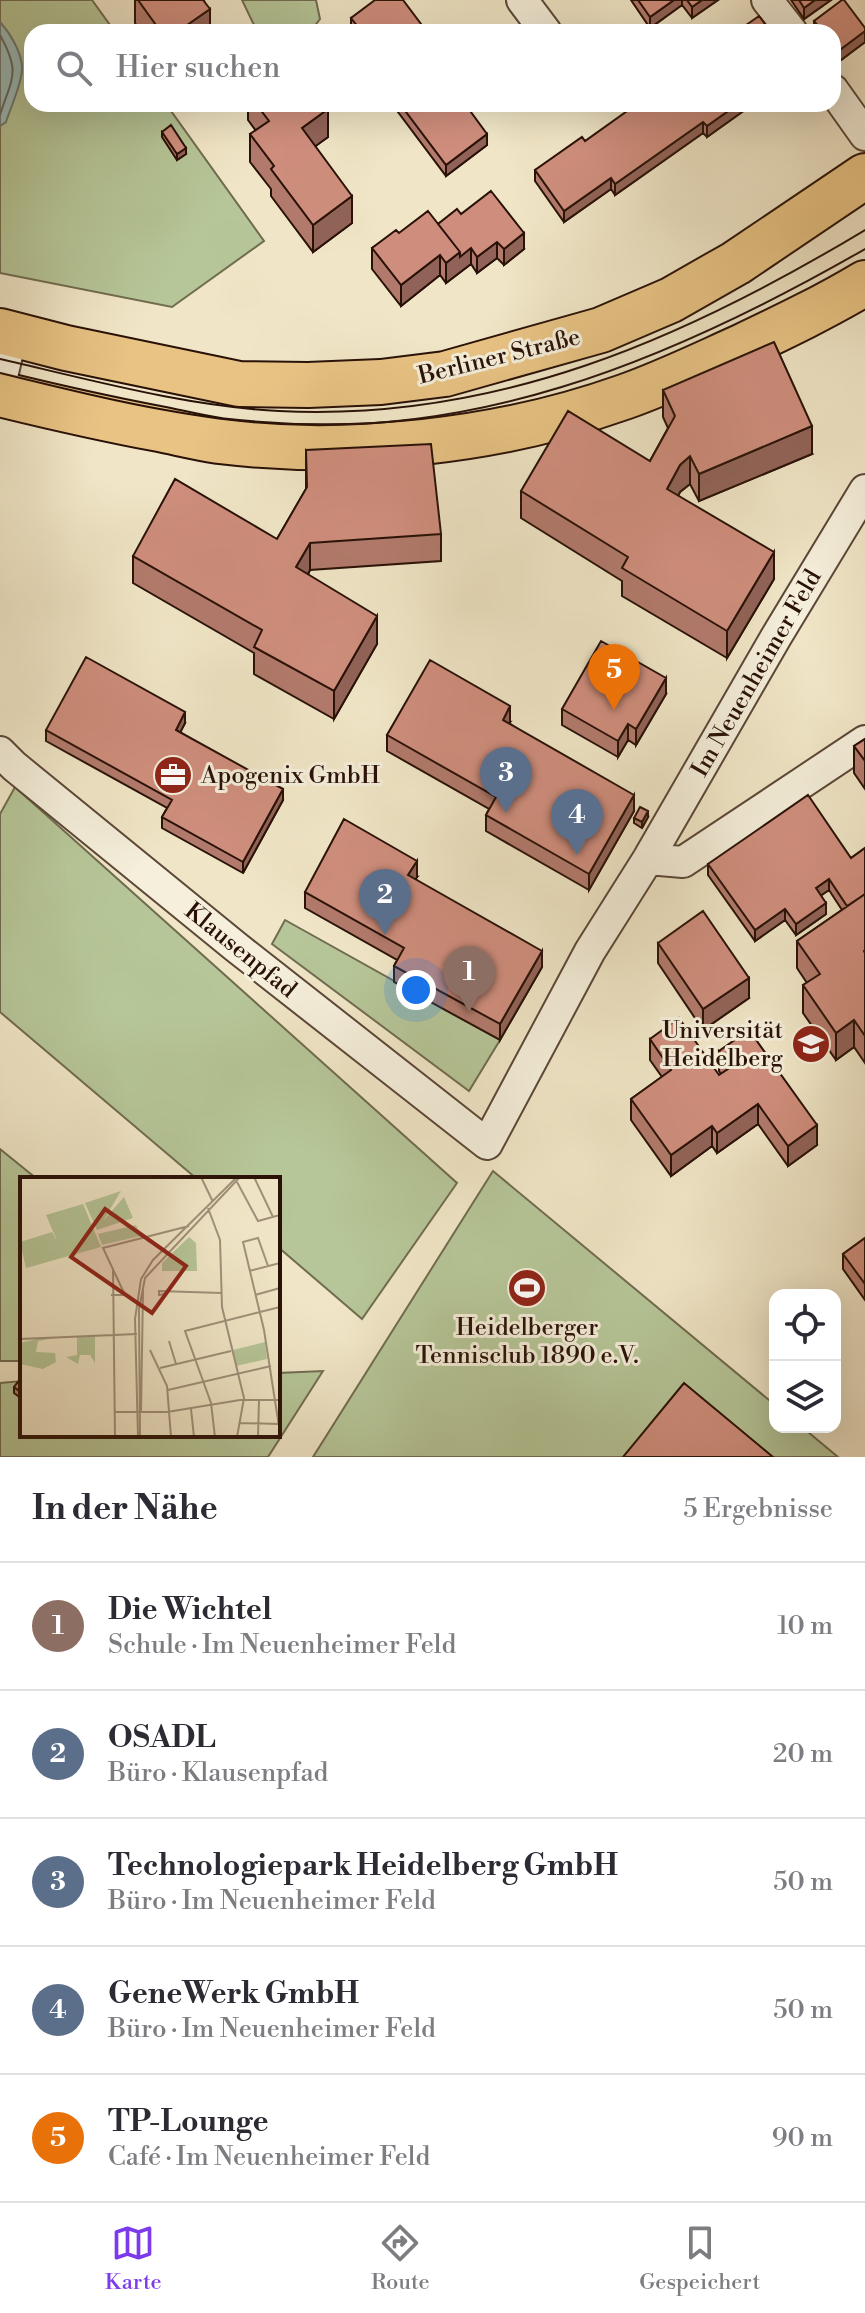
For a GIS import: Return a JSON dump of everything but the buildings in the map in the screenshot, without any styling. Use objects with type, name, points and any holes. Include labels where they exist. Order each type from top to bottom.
[{"type":"main road","name":"Berliner Straße","points":[[6,333],[239,384],[381,382],[445,374],[601,330],[671,300],[736,263],[865,176]]},
{"type":"main road","points":[[0,394],[218,441],[309,447],[388,445],[472,435],[539,422],[624,397],[763,337],[865,283]]},
{"type":"street","points":[[767,0],[786,24]]},
{"type":"street","points":[[841,101],[865,135]]},
{"type":"street","points":[[0,385],[6,333]]},
{"type":"street","name":"Im Neuenheimer Feld","points":[[487,1144],[590,951],[648,859],[865,490]]},
{"type":"street","points":[[648,859],[683,862],[865,741]]},
{"type":"street","name":"Klausenpfad","points":[[0,752],[236,947],[487,1144]]},
{"type":"green space","points":[[0,0],[92,0],[109,24],[24,24],[24,112],[172,112],[264,241],[172,307],[0,273]]},
{"type":"green space","points":[[242,0],[316,0],[320,19],[316,24],[253,23]]},
{"type":"green space","points":[[15,787],[457,1183],[362,1319],[280,1249],[280,1177],[195,1177],[0,1012],[0,814]]},
{"type":"green space","points":[[285,920],[500,1040],[469,1091],[272,944]]},
{"type":"green space","points":[[0,1149],[35,1177],[20,1177],[20,1361],[0,1361]]},
{"type":"green space","name":"Heidelberger Tennisclub 1890 e.V.","points":[[493,1171],[769,1400],[769,1433],[809,1433],[838,1457],[313,1457]]},
{"type":"green space","points":[[323,1371],[268,1457],[0,1457],[0,1383],[20,1381],[20,1437],[280,1437],[280,1373]]},
{"type":"water","points":[[0,22],[15,44],[22,70],[6,122],[0,126]]},
{"type":"tram line","points":[[0,359],[138,391],[244,408],[359,411],[437,403],[512,387],[586,366],[657,338],[728,306],[865,230]]},
{"type":"tram line","points":[[0,373],[145,406],[232,420],[317,425],[401,421],[482,408],[562,387],[640,360],[716,327],[865,249]]},
{"type":"place","name":"TP-Lounge","points":[[614,710]]},
{"type":"place","name":"Apogenix GmbH","points":[[173,775]]},
{"type":"place","name":"Technologiepark Heidelberg GmbH","points":[[506,813]]},
{"type":"place","name":"GeneWerk GmbH","points":[[577,855]]},
{"type":"place","name":"OSADL","points":[[385,935]]},
{"type":"place","name":"Die Wichtel","points":[[469,1012]]},
{"type":"place","name":"Universität Heidelberg","points":[[811,1044]]},
{"type":"place","name":"Heidelberger Tennisclub 1890 e.V.","points":[[527,1288]]}]
